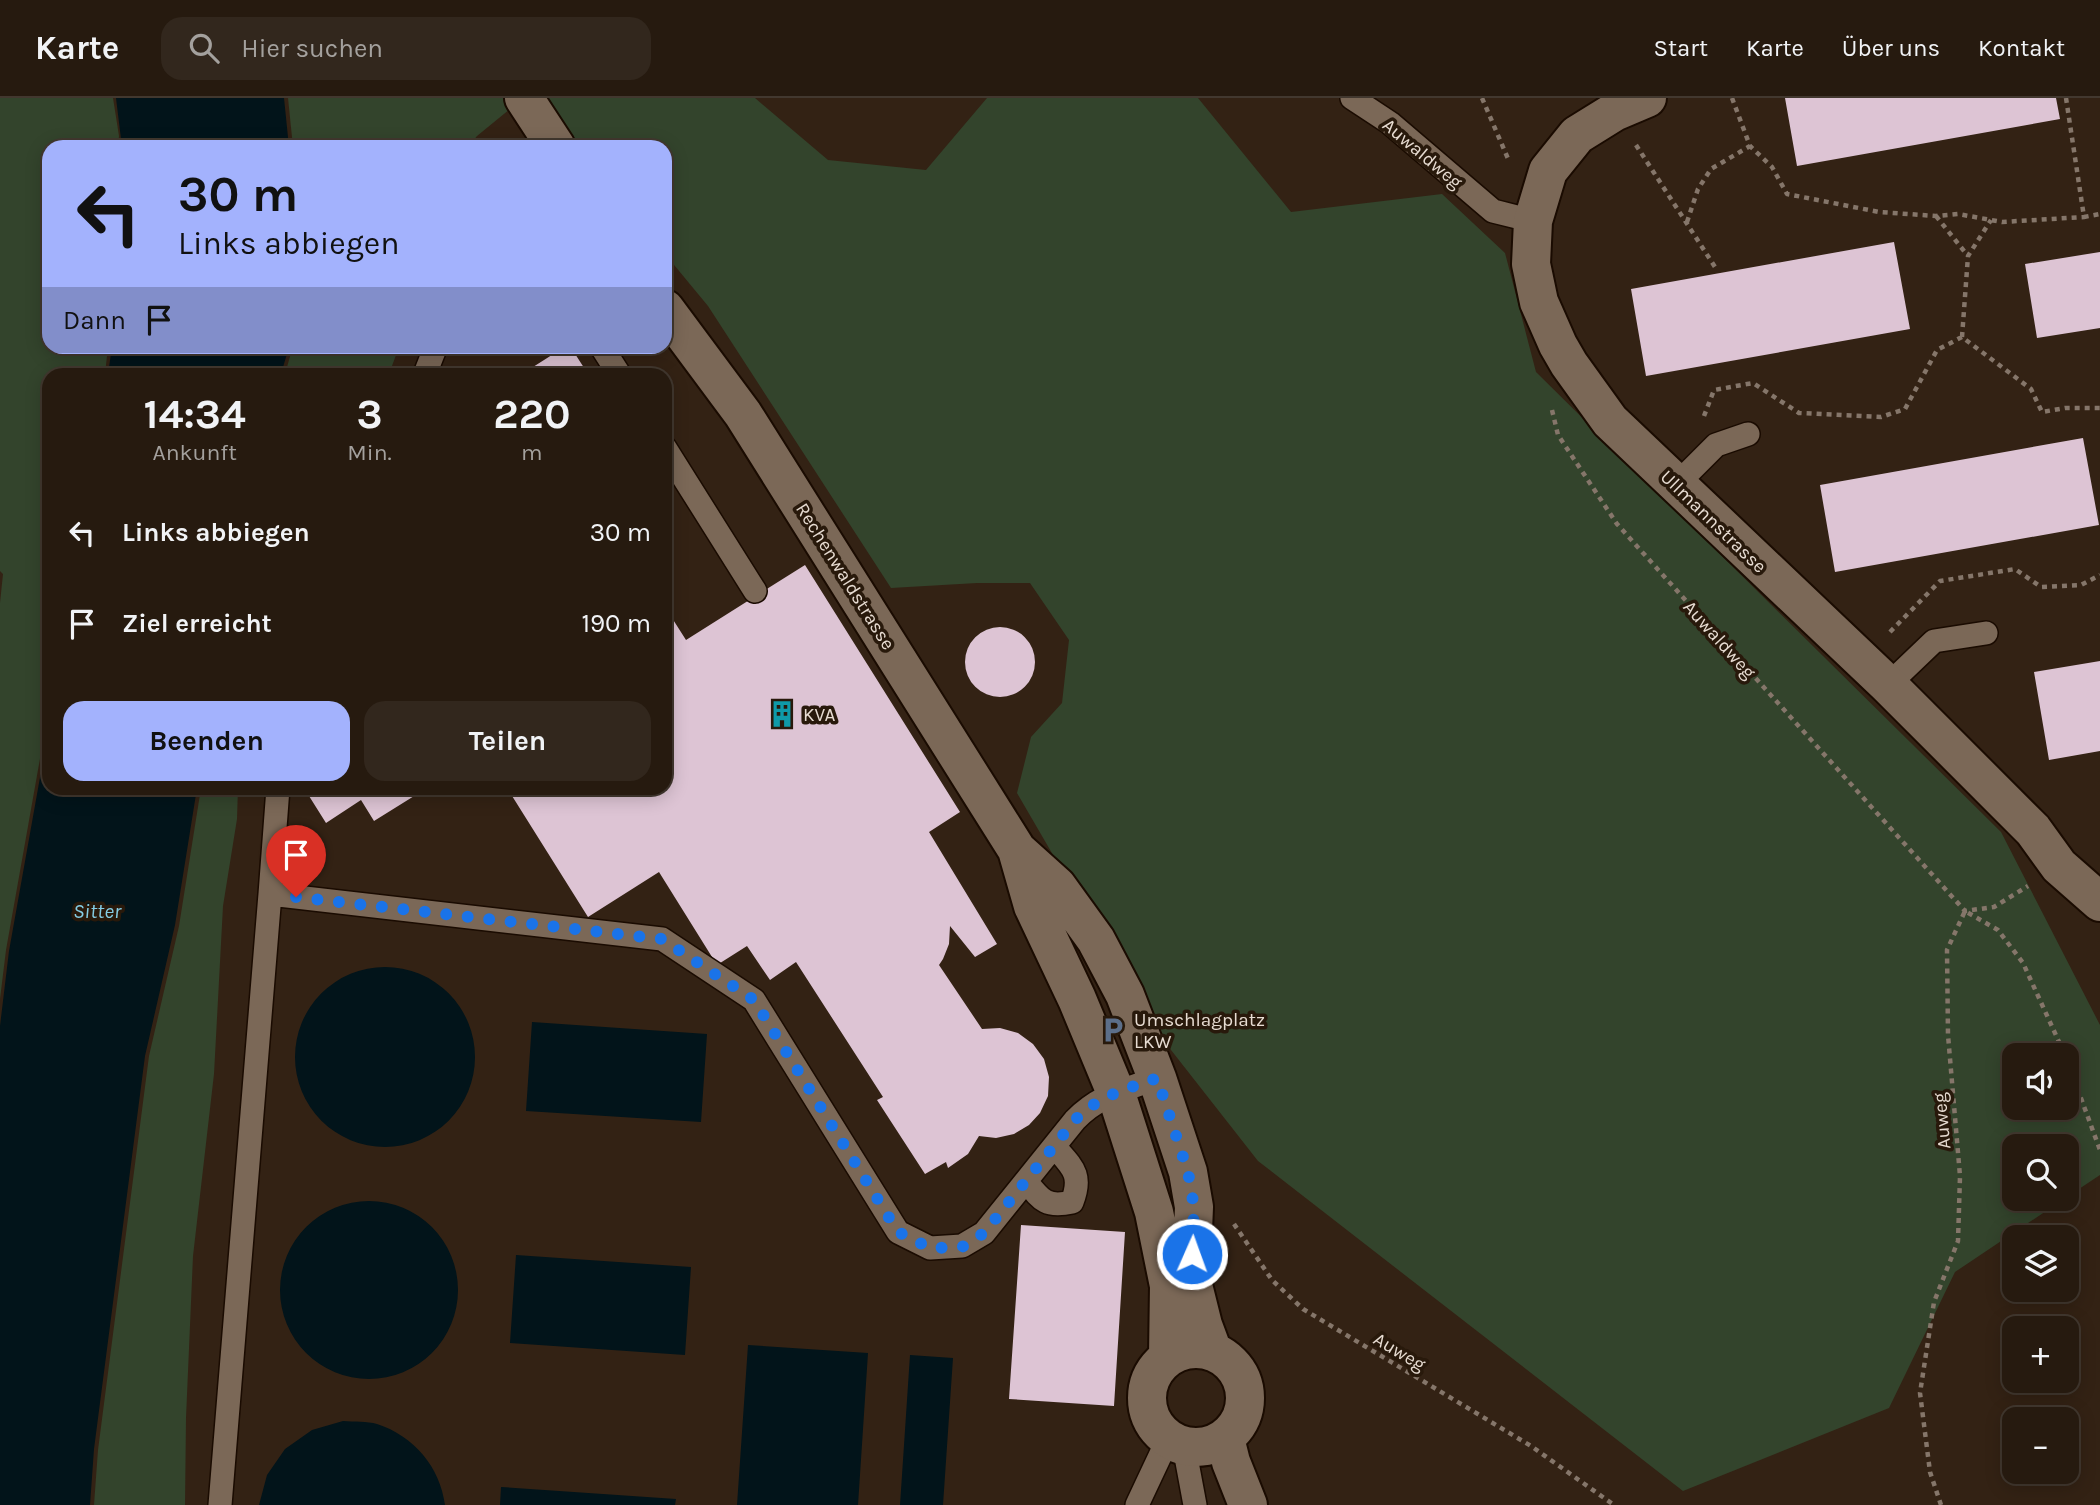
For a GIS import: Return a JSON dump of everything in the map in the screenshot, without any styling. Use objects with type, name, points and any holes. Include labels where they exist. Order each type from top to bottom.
[{"type":"street","points":[[524,98],[551,140]]},
{"type":"street","name":"Ullmannstrasse","points":[[1647,98],[1614,112],[1577,135],[1548,171],[1521,219],[1539,302],[1558,345],[1609,421],[1888,685],[2033,830],[2059,866],[2100,902]]},
{"type":"street","name":"Rechenwaldstrasse","points":[[672,318],[743,414],[1017,849],[1056,886],[1096,940],[1125,995],[1157,1078],[1188,1172],[1194,1207],[1191,1277],[1213,1352]]},
{"type":"street","name":"Rechenwaldstrasse","points":[[1017,849],[1033,906],[1077,999],[1116,1093],[1154,1212],[1169,1286],[1168,1356]]},
{"type":"street","points":[[1198,1348],[1213,1352],[1227,1359],[1244,1385],[1245,1402],[1241,1419],[1225,1438],[1212,1446],[1201,1448],[1176,1443],[1156,1427],[1149,1411],[1146,1396],[1149,1381],[1157,1367],[1168,1356],[1182,1350],[1198,1348]]},
{"type":"street","points":[[1225,1438],[1231,1462],[1248,1505]]},
{"type":"lane","name":"Auwaldweg","points":[[1352,98],[1390,123],[1493,211],[1521,219]]},
{"type":"lane","points":[[1676,485],[1716,445],[1748,434]]},
{"type":"lane","points":[[672,459],[755,591]]},
{"type":"lane","points":[[1888,685],[1934,641],[1986,633]]},
{"type":"lane","points":[[220,1505],[277,795]]},
{"type":"lane","points":[[270,894],[662,939],[754,1000],[898,1232],[930,1248],[962,1247],[984,1233],[1089,1105],[1157,1078]]},
{"type":"lane","points":[[1026,1181],[1041,1200],[1057,1206],[1072,1202],[1078,1187],[1072,1168],[1054,1146]]},
{"type":"lane","points":[[1137,1505],[1176,1443]]},
{"type":"lane","points":[[1176,1443],[1195,1505]]},
{"type":"path","points":[[1482,98],[1515,176],[1521,219]]},
{"type":"path","points":[[1732,98],[1750,146],[1772,167],[1787,194],[1879,212],[1936,216],[1958,214],[2002,222],[2084,218],[2100,214]]},
{"type":"path","points":[[2066,98],[2084,218]]},
{"type":"path","points":[[1635,144],[1715,267]]},
{"type":"path","points":[[1686,223],[1698,189],[1711,169],[1750,146]]},
{"type":"path","points":[[1936,216],[1968,256]]},
{"type":"path","points":[[1962,337],[1968,256],[1991,220]]},
{"type":"path","points":[[1962,337],[2031,389],[2042,412],[2065,408],[2100,408]]},
{"type":"path","points":[[1704,418],[1714,390],[1753,383],[1799,413],[1881,417],[1905,409],[1937,349],[1962,337]]},
{"type":"path","name":"Auwaldweg","points":[[1552,408],[1558,435],[1617,524],[1965,911]]},
{"type":"path","points":[[1883,640],[1940,582],[2015,569],[2041,587],[2081,585],[2100,575]]},
{"type":"path","points":[[1965,911],[1994,907],[2029,886]]},
{"type":"path","points":[[1965,911],[1998,930],[2023,963],[2059,1043]]},
{"type":"path","name":"Auweg","points":[[1941,1505],[1930,1472],[1920,1393],[1934,1302],[1958,1241],[1960,1176],[1948,1035],[1947,950],[1965,911]]},
{"type":"path","points":[[2079,1093],[2100,1150]]},
{"type":"path","name":"Auweg","points":[[1194,1207],[1224,1207],[1272,1280],[1303,1309],[1531,1446],[1614,1505]]},
{"type":"green space","points":[[0,98],[113,98],[119,140],[42,140],[42,354],[107,354],[106,368],[42,368],[42,747],[6,950],[0,999],[0,603],[3,574],[0,571]]},
{"type":"green space","points":[[288,98],[755,98],[828,160],[926,170],[987,98],[1198,98],[1291,212],[1442,194],[1505,253],[1536,372],[2001,832],[2100,1025],[2100,1175],[2079,1189],[2079,1134],[2002,1134],[2002,1211],[2046,1211],[2025,1225],[2002,1225],[2002,1241],[1955,1272],[1889,1408],[1683,1491],[1258,1161],[1153,1027],[1017,793],[1031,737],[1062,703],[1069,640],[1030,583],[891,588],[708,306],[672,262],[672,140],[560,140],[515,105],[474,140],[292,140]]},
{"type":"green space","points":[[291,354],[396,354],[391,368],[287,368]]},
{"type":"green space","points":[[200,795],[238,795],[237,819],[223,906],[214,1074],[193,1256],[185,1505],[94,1505],[98,1450],[149,1056],[179,926]]},
{"type":"water","points":[[116,98],[284,98],[288,140],[121,140]]},
{"type":"water","points":[[111,354],[287,354],[283,368],[109,368]]},
{"type":"water","name":"Sitter","points":[[42,766],[42,795],[196,795],[175,925],[145,1056],[94,1449],[90,1505],[0,1505],[0,1026],[9,951]]},
{"type":"water","points":[[385,967],[419,974],[448,994],[468,1023],[475,1057],[468,1091],[448,1120],[419,1140],[385,1147],[351,1140],[322,1120],[302,1091],[295,1057],[302,1023],[322,994],[351,974]]},
{"type":"water","points":[[532,1022],[707,1034],[701,1122],[526,1111]]},
{"type":"water","points":[[369,1201],[403,1207],[432,1227],[452,1256],[458,1290],[452,1324],[432,1353],[403,1373],[369,1379],[335,1373],[306,1353],[286,1324],[280,1290],[286,1256],[306,1227],[335,1207]]},
{"type":"water","points":[[516,1255],[691,1267],[685,1355],[510,1343]]},
{"type":"water","points":[[748,1345],[868,1353],[858,1505],[737,1505]]},
{"type":"water","points":[[910,1355],[953,1358],[943,1505],[900,1505]]},
{"type":"water","points":[[343,1421],[377,1424],[403,1436],[431,1466],[445,1505],[259,1505],[267,1475],[285,1449],[312,1430]]},
{"type":"water","points":[[501,1487],[676,1499],[675,1505],[500,1505]]},
{"type":"building","points":[[1785,98],[2056,98],[2060,119],[1797,166]]},
{"type":"building","points":[[1894,242],[1910,329],[1646,376],[1631,289]]},
{"type":"building","points":[[2100,252],[2100,328],[2037,338],[2025,264]]},
{"type":"building","points":[[553,354],[575,354],[584,368],[531,368]]},
{"type":"building","points":[[2083,438],[2099,525],[1835,572],[1820,485]]},
{"type":"building","name":"KVA","points":[[805,565],[960,812],[929,832],[997,944],[975,957],[950,926],[949,944],[939,965],[982,1029],[1000,1028],[1018,1033],[1033,1044],[1044,1059],[1049,1077],[1048,1096],[1040,1113],[1029,1125],[1014,1134],[996,1138],[979,1136],[968,1154],[948,1168],[946,1162],[925,1174],[877,1100],[883,1097],[796,962],[770,980],[747,946],[717,965],[659,872],[588,917],[511,795],[672,795],[672,618],[686,640]]},
{"type":"building","points":[[1000,627],[1025,637],[1035,662],[1025,687],[1000,697],[975,687],[965,662],[975,637]]},
{"type":"building","points":[[2100,661],[2100,751],[2049,760],[2034,672]]},
{"type":"building","points":[[308,795],[416,795],[374,821],[361,800],[326,823]]},
{"type":"building","points":[[1021,1225],[1125,1232],[1114,1406],[1009,1399]]},
{"type":"place","name":"KVA","points":[[782,714]]},
{"type":"place","name":"Umschlagplatz LKW","points":[[1113,1030]]},
{"type":"route","points":[[296,897],[662,939],[754,1000],[898,1232],[930,1248],[962,1247],[984,1233],[1089,1105],[1157,1078],[1188,1172],[1194,1207],[1192,1254]]}]
